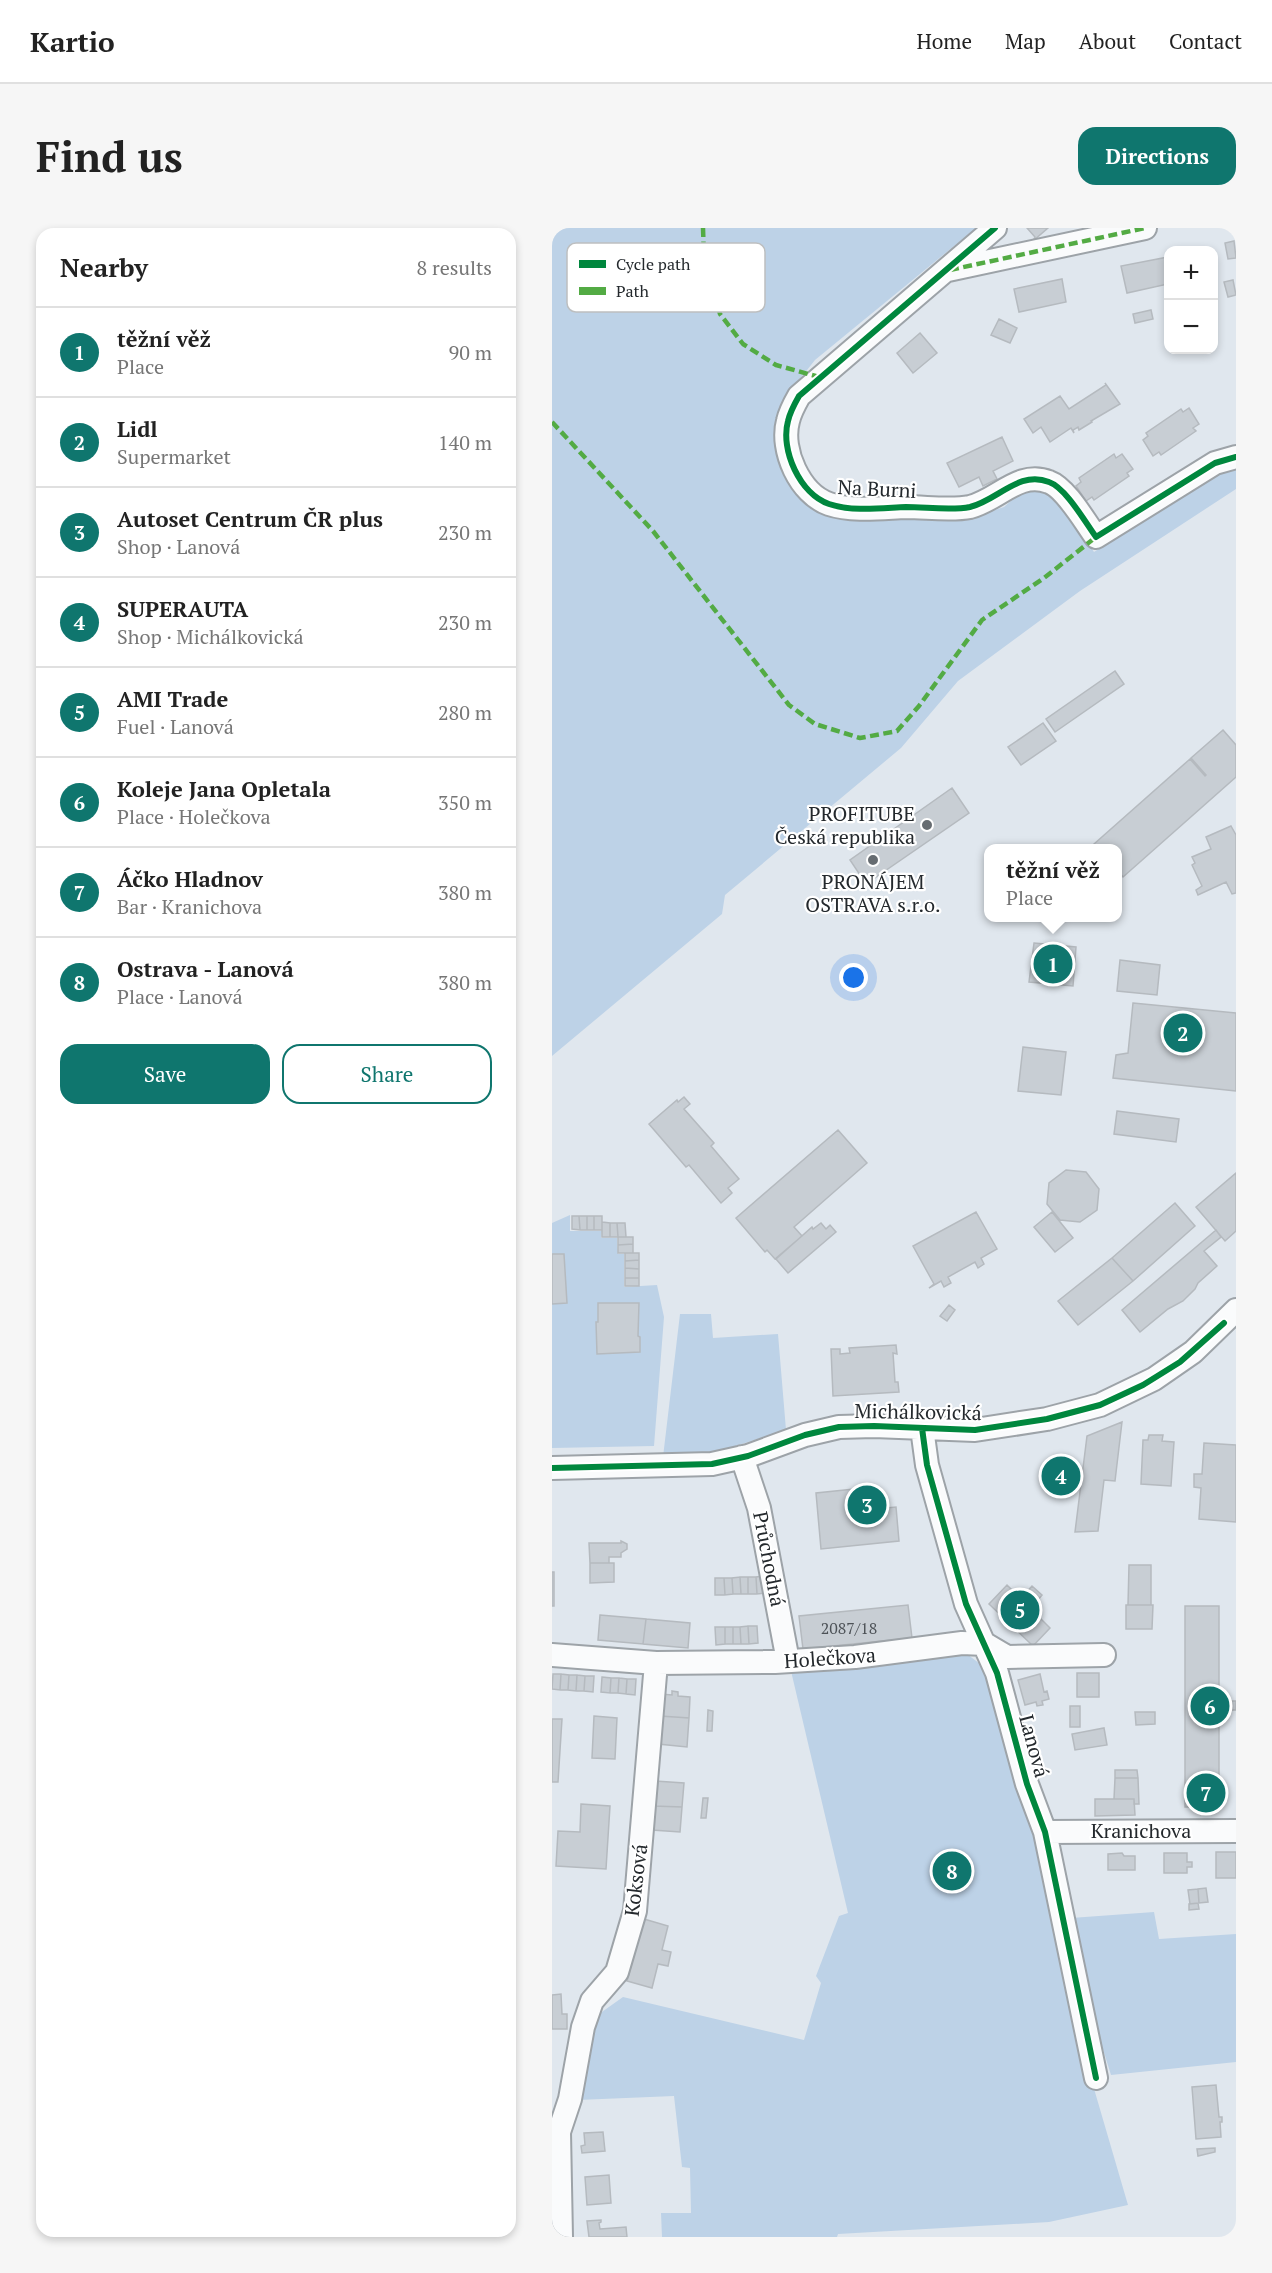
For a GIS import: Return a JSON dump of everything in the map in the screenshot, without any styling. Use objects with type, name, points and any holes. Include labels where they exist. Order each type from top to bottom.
[{"type":"street","name":"Na Burni","points":[[995,228],[799,396],[787,421],[787,449],[797,473],[811,492],[828,503],[849,508],[968,507],[988,501],[1016,483],[1026,480],[1044,480],[1061,489],[1095,537],[1215,463],[1236,457]]},
{"type":"street","points":[[944,271],[1145,228]]},
{"type":"street","name":"Michálkovická","points":[[552,1468],[693,1466],[742,1457],[832,1428],[874,1426],[960,1431],[992,1429],[1055,1418],[1100,1405],[1143,1384],[1180,1362],[1236,1310]]},
{"type":"street","name":"Lanová","points":[[922,1428],[927,1465],[966,1604],[997,1673],[1027,1784],[1046,1832],[1096,2079]]},
{"type":"street","name":"Průchodná","points":[[742,1457],[759,1508],[788,1661]]},
{"type":"street","name":"Holečkova","points":[[552,1655],[656,1663],[788,1661],[855,1657],[962,1644],[985,1644],[1007,1657],[1104,1655]]},
{"type":"street","name":"Koksová","points":[[561,2237],[558,2118],[570,2099],[583,2027],[592,2001],[617,1972],[635,1911],[656,1663]]},
{"type":"street","name":"Kranichova","points":[[1046,1832],[1236,1831]]},
{"type":"shaded area","points":[[552,228],[976,228],[815,360],[788,394],[774,426],[781,464],[873,520],[980,515],[1004,507],[1021,492],[1045,488],[1058,499],[1094,552],[1218,471],[1236,466],[1236,489],[1080,591],[958,681],[901,748],[725,895],[722,914],[552,1056]]},
{"type":"shaded area","points":[[570,1215],[570,1231],[602,1231],[601,1238],[617,1238],[618,1254],[624,1254],[624,1287],[657,1285],[664,1317],[654,1446],[552,1448],[552,1223]]},
{"type":"shaded area","points":[[680,1314],[711,1314],[713,1338],[778,1334],[786,1430],[716,1452],[663,1457]]},
{"type":"shaded area","points":[[963,1651],[988,1670],[1033,1833],[1045,1856],[1078,2034],[1128,2205],[1049,2222],[838,2234],[837,2237],[662,2237],[661,2213],[691,2213],[690,2168],[682,2167],[674,2096],[578,2100],[592,2019],[623,1997],[804,2040],[821,1983],[816,1976],[839,1916],[848,1913],[791,1671]]},
{"type":"shaded area","points":[[1154,1912],[1159,1939],[1236,1934],[1236,2062],[1111,2075],[1089,2004],[1071,1918]]},
{"type":"building","points":[[1027,228],[1048,228],[1033,241],[1035,237]]},
{"type":"building","points":[[1234,241],[1236,258],[1228,259],[1225,243]]},
{"type":"building","points":[[1164,258],[1164,285],[1127,293],[1121,266]]},
{"type":"building","points":[[1062,279],[1066,302],[1019,312],[1014,289]]},
{"type":"building","points":[[1233,280],[1236,295],[1228,297],[1224,282]]},
{"type":"building","points":[[1151,310],[1153,319],[1135,323],[1133,314]]},
{"type":"building","points":[[999,319],[1017,328],[1010,343],[991,335]]},
{"type":"building","points":[[920,333],[937,353],[913,373],[897,353]]},
{"type":"building","points":[[1105,383],[1120,404],[1079,430],[1078,427],[1073,430],[1074,433],[1071,428],[1050,442],[1041,427],[1033,433],[1024,419],[1060,396],[1069,409],[1106,385]]},
{"type":"building","points":[[1189,408],[1199,424],[1193,428],[1196,431],[1161,455],[1159,452],[1153,456],[1143,440],[1148,436],[1146,433],[1181,409],[1183,412]]},
{"type":"building","points":[[1002,437],[1013,461],[993,471],[997,479],[983,486],[979,477],[959,487],[947,463]]},
{"type":"building","points":[[1114,454],[1116,458],[1122,454],[1133,469],[1127,473],[1129,476],[1094,500],[1092,497],[1086,501],[1076,486],[1081,482],[1079,478]]},
{"type":"building","points":[[1115,671],[1124,684],[1055,732],[1046,719]]},
{"type":"building","points":[[1043,723],[1056,741],[1021,765],[1008,747]]},
{"type":"building","points":[[1223,730],[1236,745],[1236,777],[1123,877],[1122,844],[1094,844],[1190,759],[1205,776],[1191,758]]},
{"type":"building","name":"PROFITUBE Česká republika","points":[[952,788],[969,813],[866,884],[850,860]]},
{"type":"building","points":[[1231,826],[1236,835],[1236,893],[1232,894],[1226,882],[1198,895],[1196,890],[1202,886],[1192,865],[1195,863],[1192,857],[1211,849],[1206,837]]},
{"type":"building","points":[[1034,943],[1076,947],[1073,986],[1029,982]]},
{"type":"building","points":[[1120,960],[1160,965],[1157,995],[1117,991]]},
{"type":"building","points":[[1133,1003],[1236,1013],[1236,1091],[1113,1078],[1116,1055],[1128,1053]]},
{"type":"building","points":[[1023,1047],[1066,1052],[1061,1095],[1018,1091]]},
{"type":"building","points":[[684,1097],[690,1104],[684,1109],[714,1143],[711,1146],[739,1179],[728,1188],[732,1193],[721,1203],[689,1165],[686,1167],[649,1124],[677,1100],[678,1102]]},
{"type":"building","points":[[1117,1111],[1179,1119],[1176,1142],[1114,1134]]},
{"type":"building","points":[[838,1130],[867,1163],[794,1227],[802,1236],[775,1259],[767,1250],[765,1252],[736,1218]]},
{"type":"building","points":[[1066,1170],[1086,1172],[1099,1189],[1097,1210],[1080,1222],[1060,1220],[1047,1204],[1049,1183]]},
{"type":"building","points":[[1236,1173],[1236,1231],[1225,1241],[1196,1207]]},
{"type":"building","points":[[1175,1203],[1195,1226],[1133,1281],[1112,1258]]},
{"type":"building","points":[[976,1212],[997,1249],[981,1258],[984,1264],[978,1268],[975,1262],[948,1277],[951,1283],[944,1287],[941,1281],[929,1288],[934,1284],[913,1246]]},
{"type":"building","points":[[1052,1212],[1073,1238],[1055,1252],[1034,1227]]},
{"type":"building","points":[[572,1216],[579,1216],[580,1230],[572,1229]]},
{"type":"building","points":[[579,1216],[587,1216],[587,1230],[580,1230]]},
{"type":"building","points":[[587,1216],[594,1216],[594,1230],[587,1230]]},
{"type":"building","points":[[594,1216],[602,1216],[602,1230],[594,1230]]},
{"type":"building","points":[[602,1222],[610,1223],[610,1237],[602,1237]]},
{"type":"building","points":[[610,1223],[617,1223],[618,1237],[610,1237]]},
{"type":"building","points":[[617,1223],[625,1223],[626,1237],[618,1237]]},
{"type":"building","points":[[821,1223],[826,1229],[830,1225],[836,1232],[788,1273],[776,1259],[812,1227],[813,1229]]},
{"type":"building","points":[[1216,1230],[1221,1237],[1204,1251],[1217,1266],[1183,1301],[1168,1309],[1140,1332],[1122,1310]]},
{"type":"building","points":[[618,1237],[633,1237],[633,1244],[618,1245]]},
{"type":"building","points":[[633,1244],[633,1253],[618,1253],[618,1245]]},
{"type":"building","points":[[625,1253],[639,1253],[639,1260],[625,1261]]},
{"type":"building","points":[[552,1254],[564,1254],[567,1303],[552,1304]]},
{"type":"building","points":[[1112,1258],[1133,1281],[1078,1325],[1058,1301]]},
{"type":"building","points":[[639,1260],[639,1269],[625,1268],[625,1261]]},
{"type":"building","points":[[625,1268],[639,1269],[639,1278],[625,1278]]},
{"type":"building","points":[[625,1278],[639,1278],[639,1286],[625,1286]]},
{"type":"building","points":[[598,1303],[639,1303],[640,1352],[597,1354]]},
{"type":"building","points":[[949,1305],[955,1310],[947,1321],[940,1316]]},
{"type":"building","points":[[896,1345],[897,1354],[893,1353],[895,1382],[898,1382],[899,1392],[833,1396],[831,1349],[840,1349],[840,1354],[850,1353],[849,1348]]},
{"type":"building","points":[[1122,1422],[1115,1481],[1104,1480],[1098,1531],[1075,1532],[1087,1436]]},
{"type":"building","points":[[1149,1435],[1163,1435],[1162,1441],[1174,1442],[1171,1486],[1141,1484],[1143,1440],[1148,1440]]},
{"type":"building","points":[[1204,1443],[1236,1445],[1236,1522],[1199,1519],[1201,1488],[1194,1487],[1194,1474],[1202,1474]]},
{"type":"building","points":[[873,1487],[874,1493],[879,1497],[885,1497],[886,1508],[896,1507],[899,1541],[821,1549],[816,1493]]},
{"type":"building","points":[[621,1541],[627,1544],[627,1549],[621,1553],[621,1557],[609,1557],[609,1563],[590,1563],[589,1543],[621,1543]]},
{"type":"building","points":[[590,1563],[614,1563],[614,1582],[590,1583]]},
{"type":"building","points":[[1129,1565],[1151,1565],[1151,1605],[1128,1605]]},
{"type":"building","points":[[552,1572],[554,1572],[554,1606],[552,1606]]},
{"type":"building","points":[[764,1576],[766,1593],[757,1594],[756,1577]]},
{"type":"building","points":[[740,1577],[748,1577],[748,1594],[741,1594]]},
{"type":"building","points":[[740,1577],[741,1594],[733,1594],[732,1578]]},
{"type":"building","points":[[748,1577],[756,1577],[757,1594],[748,1594]]},
{"type":"building","points":[[715,1578],[724,1578],[725,1595],[715,1595]]},
{"type":"building","points":[[724,1578],[732,1578],[733,1594],[725,1595]]},
{"type":"building","points":[[1007,1585],[1050,1628],[1033,1646],[989,1604]]},
{"type":"building","points":[[1032,1586],[1042,1595],[1033,1606],[1023,1596]]},
{"type":"building","points":[[908,1605],[912,1638],[803,1649],[799,1616]]},
{"type":"building","points":[[1126,1605],[1153,1605],[1152,1629],[1126,1629]]},
{"type":"building","points":[[1185,1606],[1219,1606],[1219,1701],[1236,1701],[1236,1710],[1219,1710],[1219,1807],[1185,1807]]},
{"type":"building","points":[[600,1615],[646,1619],[643,1644],[598,1640]]},
{"type":"building","points":[[646,1619],[690,1623],[688,1648],[643,1644]]},
{"type":"building","points":[[748,1626],[757,1626],[758,1643],[749,1644]]},
{"type":"building","points":[[748,1626],[749,1644],[741,1644],[740,1627]]},
{"type":"building","points":[[715,1627],[725,1627],[725,1644],[716,1645]]},
{"type":"building","points":[[725,1627],[733,1627],[733,1644],[725,1644]]},
{"type":"building","points":[[733,1627],[740,1627],[741,1644],[733,1644]]},
{"type":"building","points":[[1077,1673],[1099,1673],[1099,1697],[1077,1697]]},
{"type":"building","points":[[553,1674],[561,1674],[560,1690],[552,1689]]},
{"type":"building","points":[[561,1674],[569,1675],[568,1690],[560,1690]]},
{"type":"building","points":[[1040,1674],[1044,1692],[1047,1691],[1049,1699],[1042,1701],[1043,1705],[1037,1706],[1036,1702],[1025,1705],[1018,1680]]},
{"type":"building","points":[[569,1675],[577,1675],[576,1691],[568,1690]]},
{"type":"building","points":[[577,1675],[585,1676],[584,1691],[576,1691]]},
{"type":"building","points":[[585,1676],[594,1676],[593,1692],[584,1691]]},
{"type":"building","points":[[602,1677],[611,1678],[610,1693],[601,1692]]},
{"type":"building","points":[[611,1678],[619,1678],[618,1693],[610,1693]]},
{"type":"building","points":[[619,1678],[627,1679],[626,1694],[618,1693]]},
{"type":"building","points":[[627,1679],[636,1679],[635,1695],[626,1694]]},
{"type":"building","points":[[672,1691],[678,1692],[678,1696],[690,1697],[689,1718],[660,1716],[661,1694],[672,1695]]},
{"type":"building","points":[[1070,1706],[1080,1706],[1080,1727],[1070,1727]]},
{"type":"building","points":[[708,1710],[713,1711],[712,1731],[707,1731]]},
{"type":"building","points":[[1135,1712],[1155,1712],[1155,1724],[1136,1725]]},
{"type":"building","points":[[594,1716],[617,1718],[615,1759],[592,1758]]},
{"type":"building","points":[[660,1716],[689,1718],[687,1747],[658,1744]]},
{"type":"building","points":[[552,1719],[562,1719],[558,1782],[552,1782]]},
{"type":"building","points":[[1104,1728],[1107,1745],[1075,1750],[1072,1734]]},
{"type":"building","points":[[1115,1770],[1137,1770],[1138,1778],[1115,1778]]},
{"type":"building","points":[[1115,1778],[1138,1778],[1139,1804],[1134,1804],[1134,1799],[1114,1799]]},
{"type":"building","points":[[655,1781],[684,1783],[682,1807],[653,1806]]},
{"type":"building","points":[[703,1798],[708,1798],[706,1818],[701,1818]]},
{"type":"building","points":[[1095,1799],[1134,1799],[1135,1815],[1095,1816]]},
{"type":"building","points":[[581,1804],[610,1806],[606,1869],[556,1866],[558,1831],[580,1832]]},
{"type":"building","points":[[653,1806],[682,1807],[680,1832],[652,1830]]},
{"type":"building","points":[[1216,1852],[1236,1852],[1236,1878],[1216,1878]]},
{"type":"building","points":[[1122,1853],[1124,1856],[1135,1856],[1135,1870],[1108,1870],[1108,1854]]},
{"type":"building","points":[[1164,1853],[1187,1853],[1187,1862],[1192,1862],[1192,1867],[1187,1867],[1187,1873],[1164,1873]]},
{"type":"building","points":[[952,1855],[957,1856],[963,1862],[963,1872],[957,1878],[952,1879],[947,1878],[941,1872],[940,1867],[941,1862],[947,1856]]},
{"type":"building","points":[[1206,1888],[1208,1902],[1199,1903],[1198,1889]]},
{"type":"building","points":[[1198,1889],[1199,1903],[1190,1904],[1188,1890]]},
{"type":"building","points":[[1198,1903],[1199,1909],[1189,1910],[1189,1904]]},
{"type":"building","points":[[644,1919],[668,1926],[662,1950],[671,1952],[668,1966],[658,1964],[652,1988],[627,1981]]},
{"type":"building","points":[[561,1994],[562,2014],[567,2014],[567,2029],[552,2029],[552,1995]]},
{"type":"building","points":[[1216,2085],[1219,2117],[1222,2117],[1221,2137],[1196,2139],[1192,2087]]},
{"type":"building","points":[[603,2132],[605,2151],[582,2153],[581,2146],[585,2145],[584,2133]]},
{"type":"building","points":[[1215,2148],[1215,2152],[1198,2156],[1197,2149]]},
{"type":"building","points":[[609,2175],[611,2203],[587,2205],[585,2177]]},
{"type":"building","points":[[601,2220],[600,2229],[626,2227],[627,2237],[589,2237],[587,2221]]},
{"type":"marked path","points":[[703,228],[704,243]]},
{"type":"marked path","points":[[950,270],[1145,228]]},
{"type":"marked path","points":[[719,312],[743,344],[776,365],[819,377]]},
{"type":"marked path","points":[[552,422],[653,531],[789,705],[815,724],[860,738],[897,731],[919,706],[982,620],[1044,578],[1096,537]]},
{"type":"cycle path","points":[[995,228],[799,396],[788,421],[787,445],[795,470],[809,491],[829,504],[848,508],[955,509],[970,507],[1018,483],[1038,479],[1049,482],[1062,491],[1096,537],[1215,463],[1236,457]]},
{"type":"cycle path","points":[[552,1468],[712,1464],[748,1456],[805,1435],[839,1427],[975,1430],[1047,1419],[1100,1405],[1143,1385],[1180,1362],[1224,1323]]},
{"type":"cycle path","points":[[922,1428],[927,1465],[966,1604],[997,1673],[1027,1784],[1045,1832],[1096,2078]]},
{"type":"place","name":"PROFITUBE Česká republika","points":[[927,825]]},
{"type":"place","name":"PRONÁJEM OSTRAVA s.r.o.","points":[[873,860]]},
{"type":"place","name":"těžní věž","points":[[1053,964]]},
{"type":"place","name":"Lidl","points":[[1183,1033]]},
{"type":"place","name":"SUPERAUTA","points":[[1061,1476]]},
{"type":"place","name":"Autoset Centrum ČR plus","points":[[867,1505]]},
{"type":"place","name":"AMI Trade","points":[[1020,1610]]},
{"type":"place","name":"Koleje Jana Opletala","points":[[1210,1706]]},
{"type":"place","name":"Áčko Hladnov","points":[[1206,1793]]},
{"type":"place","name":"Ostrava - Lanová","points":[[952,1871]]}]
